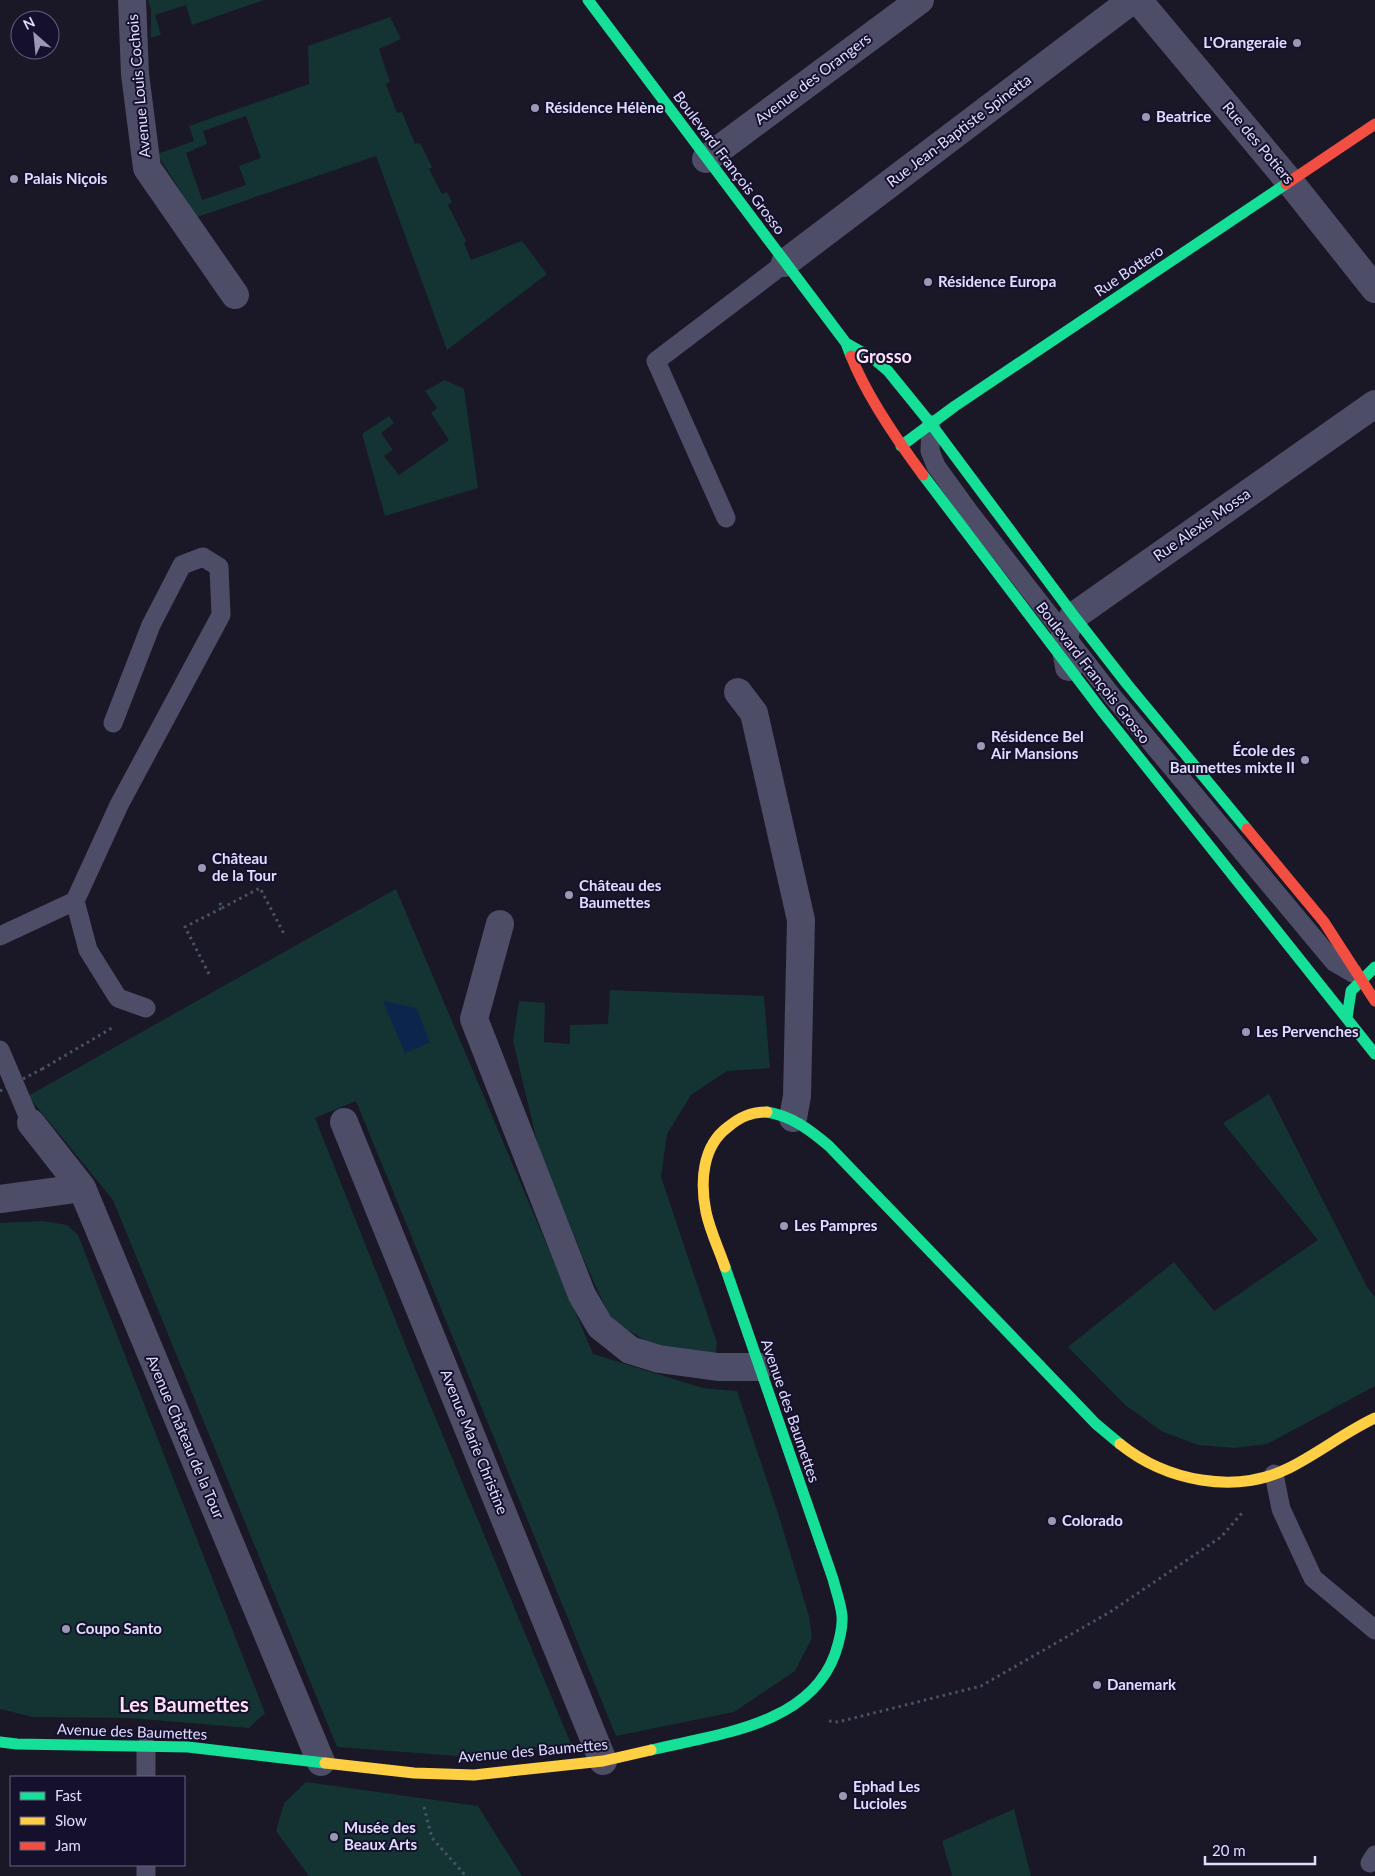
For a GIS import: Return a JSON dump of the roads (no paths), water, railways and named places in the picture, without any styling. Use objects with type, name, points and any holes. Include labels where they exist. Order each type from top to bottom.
[{"type":"street","name":"Avenue Louis Cochois","points":[[132,0],[135,74],[147,168],[235,295]]},
{"type":"street","name":"Boulevard François Grosso","points":[[588,0],[846,343],[857,371],[901,446],[1069,667],[1375,1054]]},
{"type":"street","name":"Avenue des Orangers","points":[[706,159],[920,0]]},
{"type":"street","name":"Rue Jean-Baptiste Spinetta","points":[[785,263],[1132,0]]},
{"type":"street","name":"Rue des Potiers","points":[[1138,0],[1290,182],[1375,288]]},
{"type":"street","name":"Rue Bottero","points":[[901,446],[1375,124]]},
{"type":"street","name":"Boulevard François Grosso","points":[[846,343],[874,359],[888,371],[931,424]]},
{"type":"street","name":"Rue Alexis Mossa","points":[[1069,625],[1375,404]]},
{"type":"street","points":[[1069,625],[1069,667]]},
{"type":"street","points":[[738,692],[754,713],[801,920],[797,1096],[792,1118]]},
{"type":"street","points":[[500,924],[474,1019],[582,1295],[600,1326],[630,1350],[660,1359],[718,1367],[759,1367]]},
{"type":"street","points":[[1347,1018],[1351,992],[1371,978],[1375,1001]]},
{"type":"street","name":"Avenue des Baumettes","points":[[0,1742],[188,1747],[414,1773],[474,1775],[603,1761],[746,1728],[781,1714],[812,1692],[831,1665],[840,1640],[842,1616],[833,1579],[706,1212],[704,1182],[706,1157],[715,1138],[731,1123],[748,1114],[770,1112],[792,1118],[812,1130],[1096,1424],[1120,1445],[1145,1462],[1175,1476],[1206,1481],[1242,1480],[1274,1474],[1318,1452],[1365,1422],[1375,1418]]},
{"type":"street","name":"Avenue Marie Christine","points":[[344,1122],[603,1761]]},
{"type":"street","name":"Avenue Château de la Tour","points":[[31,1123],[82,1188],[321,1762]]},
{"type":"street","points":[[0,1199],[82,1188]]},
{"type":"lane","points":[[726,518],[656,361],[785,263]]},
{"type":"lane","points":[[931,424],[930,451],[936,466],[1069,625],[1112,696],[1334,962],[1371,978]]},
{"type":"lane","points":[[112,723],[151,626],[182,565],[203,557],[218,566],[221,614],[119,806],[75,902],[88,950],[118,998],[146,1008]]},
{"type":"lane","points":[[0,936],[75,902]]},
{"type":"lane","points":[[0,1050],[31,1123]]},
{"type":"lane","points":[[1274,1474],[1281,1509],[1313,1578],[1375,1630]]},
{"type":"lane","points":[[146,1746],[146,1776]]},
{"type":"water","points":[[383,1001],[416,1008],[430,1042],[405,1053]]},
{"type":"place","name":"L'Orangeraie","points":[[1297,43]]},
{"type":"place","name":"Résidence Hélène","points":[[535,108]]},
{"type":"place","name":"Beatrice","points":[[1146,117]]},
{"type":"place","name":"Palais Niçois","points":[[14,179]]},
{"type":"place","name":"Résidence Europa","points":[[928,282]]},
{"type":"place","name":"Résidence Bel Air Mansions","points":[[981,746]]},
{"type":"place","name":"École des Baumettes mixte II","points":[[1305,760]]},
{"type":"place","name":"Château de la Tour","points":[[202,868]]},
{"type":"place","name":"Château des Baumettes","points":[[569,895]]},
{"type":"place","name":"Les Pervenches","points":[[1246,1032]]},
{"type":"place","name":"Les Pampres","points":[[784,1226]]},
{"type":"place","name":"Colorado","points":[[1052,1521]]},
{"type":"place","name":"Coupo Santo","points":[[66,1629]]},
{"type":"place","name":"Danemark","points":[[1097,1685]]},
{"type":"place","name":"Ephad Les Lucioles","points":[[843,1796]]},
{"type":"place","name":"Musée des Beaux Arts","points":[[334,1837]]},
{"type":"district","name":"Grosso","points":[[884,357]]},
{"type":"district","name":"Les Baumettes","points":[[184,1705]]}]
